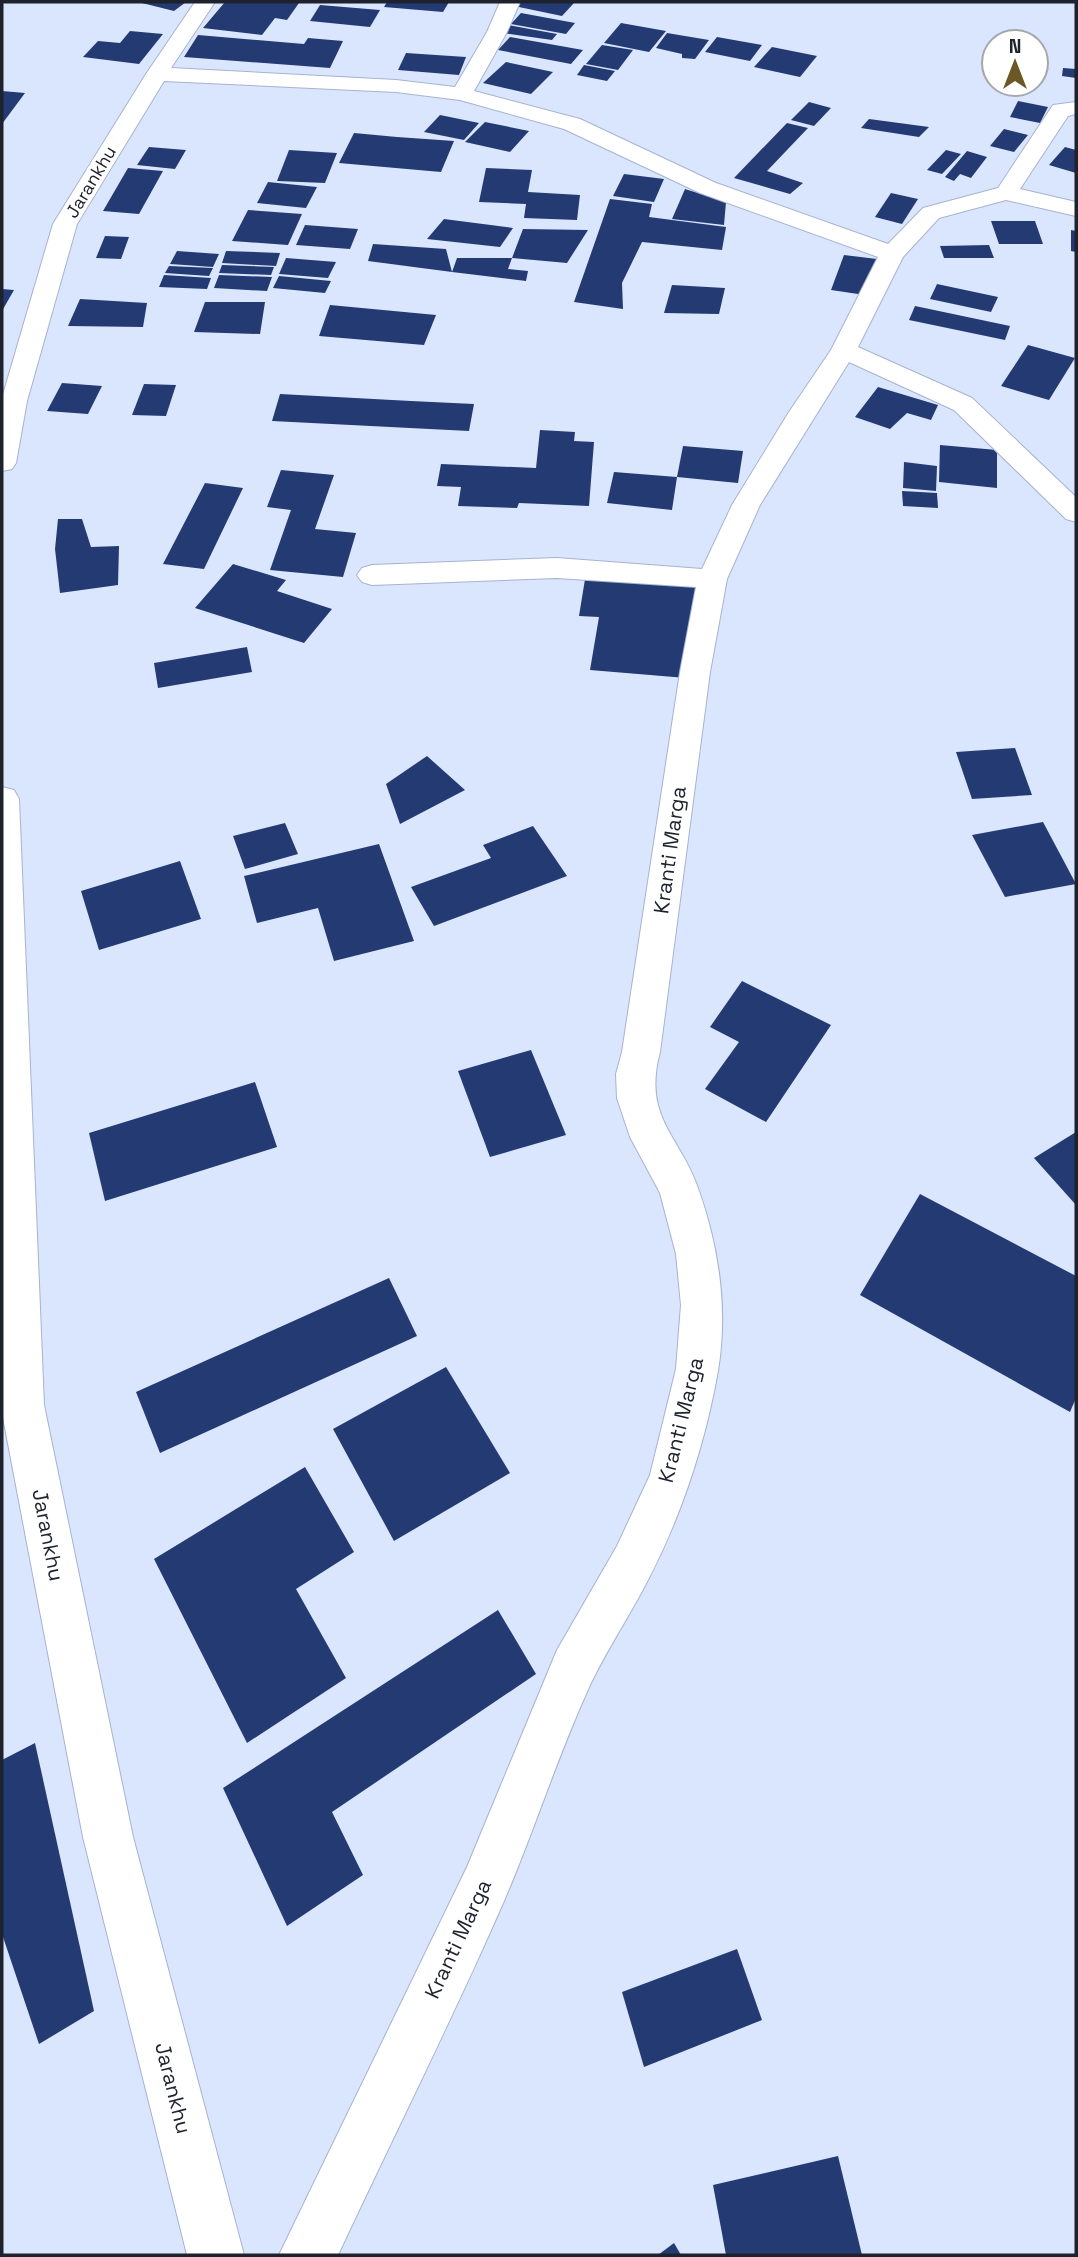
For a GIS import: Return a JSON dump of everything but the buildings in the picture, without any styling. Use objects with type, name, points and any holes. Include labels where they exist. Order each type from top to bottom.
[{"type":"street","name":"Jarankhu","points":[[2,463],[14,401],[65,224],[157,74],[205,2]]},
{"type":"street","points":[[461,94],[497,32],[510,2]]},
{"type":"street","points":[[157,74],[396,86],[461,94],[572,124],[708,188],[892,254]]},
{"type":"street","points":[[1076,108],[1061,110],[1006,193],[1076,209]]},
{"type":"street","name":"Kranti Marga","points":[[308,2255],[485,1885],[574,1667],[633,1562],[671,1478],[697,1369],[702,1305],[696,1254],[679,1189],[649,1137],[636,1098],[635,1074],[641,1052],[695,672],[712,579],[746,505],[802,412],[844,350],[892,254],[930,213],[1006,193]]},
{"type":"street","points":[[844,350],[963,404],[1076,513]]},
{"type":"street","points":[[372,575],[557,568],[712,579]]},
{"type":"street","name":"Jarankhu","points":[[2,799],[22,1405],[108,1837],[216,2255]]}]
